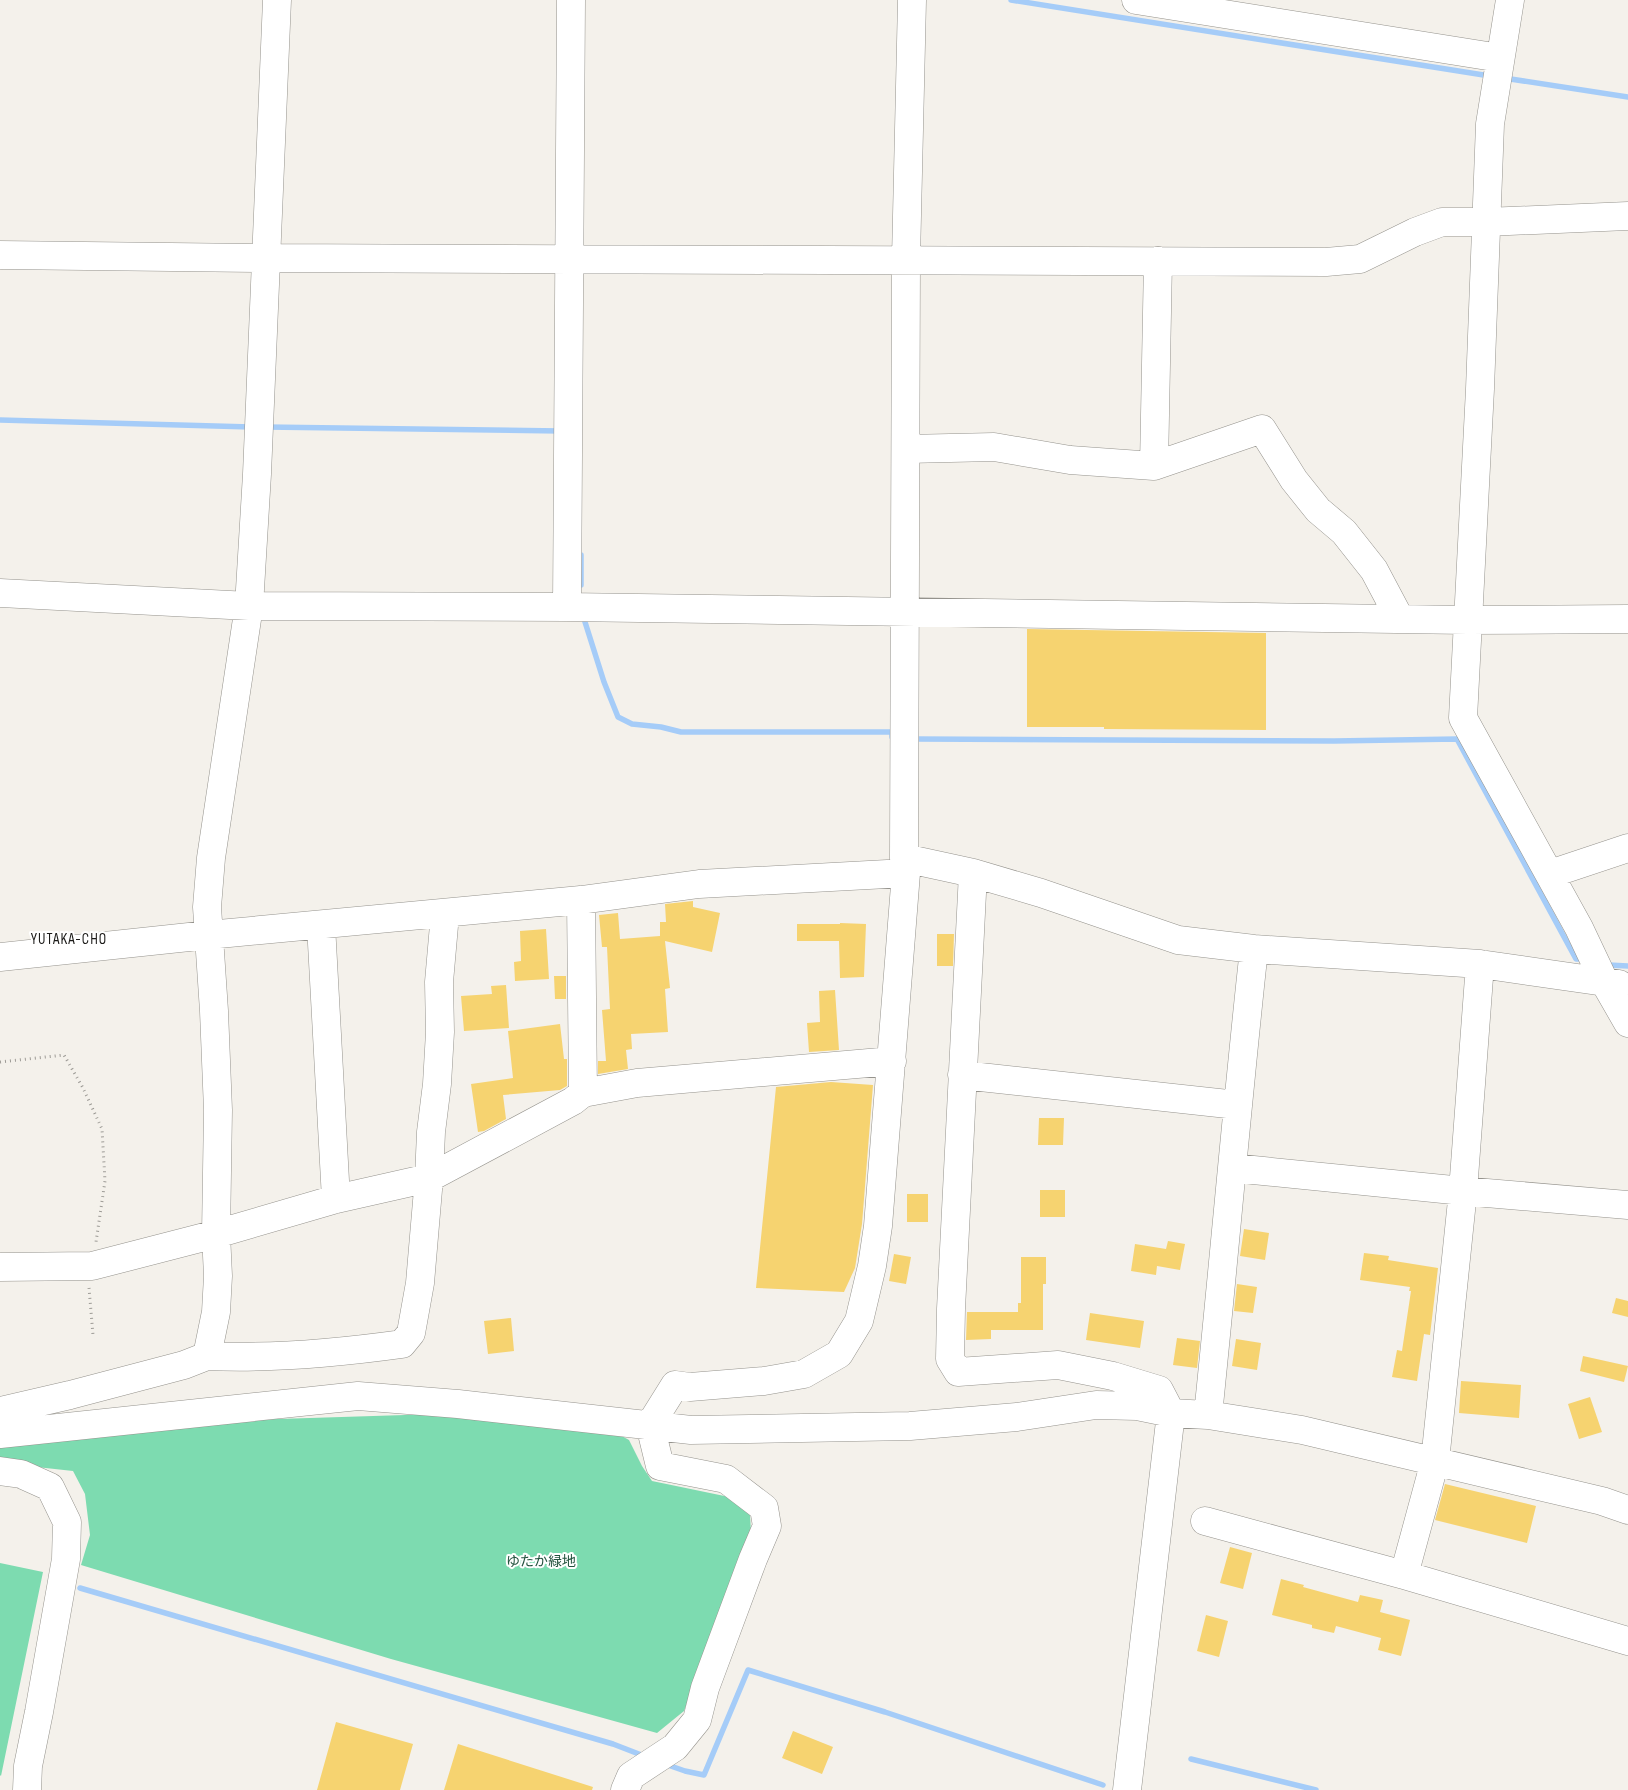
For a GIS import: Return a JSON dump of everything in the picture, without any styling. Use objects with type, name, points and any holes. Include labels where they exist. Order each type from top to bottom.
[{"type":"street","points":[[207,1356],[216,1312],[218,1276],[216,1234],[218,1110],[207,908],[210,858],[249,606],[259,427],[277,0]]},
{"type":"street","points":[[567,607],[571,0]]},
{"type":"street","points":[[625,1790],[632,1776],[674,1747],[697,1720],[705,1688],[767,1526],[764,1508],[726,1479],[660,1466],[650,1425],[675,1385],[690,1387],[764,1381],[804,1374],[839,1354],[859,1321],[872,1266],[883,1182],[885,1062],[905,865],[906,259],[912,0]]},
{"type":"street","points":[[1136,0],[1498,71]]},
{"type":"street","points":[[1510,0],[1490,124],[1480,389],[1463,718],[1579,928],[1616,984],[1628,1023]]},
{"type":"street","points":[[0,255],[266,258],[1326,262],[1360,259],[1414,232],[1442,222],[1628,216]]},
{"type":"street","points":[[1154,466],[1158,261]]},
{"type":"street","points":[[906,449],[994,447],[1070,460],[1154,466],[1262,429],[1294,480],[1318,510],[1344,532],[1374,570],[1400,619]]},
{"type":"street","points":[[0,594],[249,606],[567,607],[1468,620],[1628,619]]},
{"type":"street","points":[[1550,874],[1628,848]]},
{"type":"street","points":[[0,957],[208,935],[446,914],[581,900],[698,884],[905,865],[973,873],[1041,893],[1178,940],[1254,949],[1480,964],[1616,984]]},
{"type":"street","points":[[973,873],[950,1308],[950,1359],[958,1372],[1058,1365],[1113,1376],[1159,1390],[1171,1413],[1127,1790]]},
{"type":"street","points":[[581,900],[583,1092]]},
{"type":"street","points":[[0,1411],[184,1365],[207,1356],[250,1358],[305,1355],[402,1344],[411,1333],[417,1308],[429,1184],[431,1132],[437,1084],[440,1032],[439,982],[446,914]]},
{"type":"street","points":[[321,925],[336,1199]]},
{"type":"street","points":[[1208,1415],[1233,1168],[1237,1105],[1254,949]]},
{"type":"street","points":[[1404,1575],[1435,1461],[1463,1191],[1480,964]]},
{"type":"street","points":[[0,1267],[92,1266],[216,1234],[336,1199],[429,1184],[573,1101],[583,1092],[637,1083],[885,1062]]},
{"type":"street","points":[[962,1075],[1237,1105]]},
{"type":"street","points":[[1233,1168],[1628,1205]]},
{"type":"street","points":[[0,1434],[358,1396],[458,1404],[691,1430],[910,1426],[1017,1417],[1096,1405],[1137,1406],[1171,1413],[1208,1415],[1302,1430],[1602,1501],[1628,1510]]},
{"type":"street","points":[[0,1471],[21,1474],[50,1487],[67,1522],[66,1559],[40,1712],[28,1766],[27,1790]]},
{"type":"street","points":[[1205,1521],[1404,1575],[1628,1641]]},
{"type":"path","points":[[0,1062],[64,1055],[84,1088],[102,1129],[105,1181],[89,1285],[93,1335]]},
{"type":"green space","name":"ゆたか緑地","points":[[437,1414],[618,1434],[629,1440],[652,1481],[734,1498],[750,1515],[751,1532],[684,1711],[657,1733],[391,1659],[81,1565],[90,1535],[85,1494],[73,1471],[0,1463],[0,1444],[242,1420]]},
{"type":"green space","points":[[0,1563],[43,1572],[1,1776],[0,1775]]},
{"type":"building","points":[[1027,629],[1266,633],[1266,730],[1027,727]]},
{"type":"building","points":[[693,901],[693,907],[720,913],[712,952],[665,941],[670,988],[665,989],[668,1032],[631,1034],[632,1049],[626,1050],[628,1069],[598,1074],[598,1061],[606,1061],[602,1010],[610,1009],[607,947],[602,947],[599,915],[618,913],[620,939],[660,936],[660,922],[666,922],[665,904]]},
{"type":"building","points":[[797,924],[866,924],[864,977],[840,978],[839,941],[797,941]]},
{"type":"building","points":[[546,929],[549,979],[515,981],[514,962],[521,961],[520,931]]},
{"type":"building","points":[[937,934],[954,934],[953,966],[937,966]]},
{"type":"building","points":[[554,976],[566,976],[566,999],[555,999]]},
{"type":"building","points":[[506,985],[509,1028],[464,1031],[461,996],[492,994],[491,986]]},
{"type":"building","points":[[835,990],[839,1050],[809,1052],[807,1023],[820,1022],[819,991]]},
{"type":"building","points":[[560,1024],[564,1059],[567,1059],[567,1086],[560,1090],[503,1095],[506,1119],[484,1131],[478,1132],[471,1084],[513,1078],[508,1031]]},
{"type":"building","points":[[831,1082],[873,1085],[862,1224],[855,1268],[844,1292],[756,1288],[776,1087]]},
{"type":"building","points":[[1039,1118],[1064,1118],[1063,1145],[1038,1145]]},
{"type":"building","points":[[1040,1190],[1065,1190],[1065,1217],[1040,1217]]},
{"type":"building","points":[[907,1194],[928,1194],[928,1222],[907,1222]]},
{"type":"building","points":[[1244,1229],[1269,1233],[1265,1260],[1240,1256]]},
{"type":"building","points":[[1168,1241],[1185,1244],[1180,1270],[1157,1266],[1156,1275],[1131,1271],[1135,1244],[1166,1249]]},
{"type":"building","points":[[1364,1253],[1389,1256],[1388,1260],[1438,1268],[1430,1335],[1424,1334],[1417,1381],[1392,1377],[1397,1350],[1402,1351],[1410,1287],[1360,1280]]},
{"type":"building","points":[[894,1254],[911,1257],[906,1284],[889,1281]]},
{"type":"building","points":[[1021,1257],[1046,1257],[1046,1284],[1043,1284],[1043,1330],[991,1330],[991,1339],[966,1340],[967,1312],[1018,1312],[1018,1303],[1021,1303]]},
{"type":"building","points":[[1237,1284],[1257,1287],[1253,1313],[1234,1311]]},
{"type":"building","points":[[1616,1298],[1628,1301],[1628,1317],[1612,1313]]},
{"type":"building","points":[[1090,1313],[1144,1321],[1140,1348],[1086,1340]]},
{"type":"building","points":[[511,1318],[514,1351],[488,1354],[484,1321]]},
{"type":"building","points":[[1177,1338],[1200,1341],[1197,1368],[1173,1365]]},
{"type":"building","points":[[1236,1339],[1261,1343],[1257,1370],[1232,1366]]},
{"type":"building","points":[[1583,1356],[1628,1366],[1624,1382],[1580,1371]]},
{"type":"building","points":[[1461,1381],[1521,1385],[1519,1418],[1459,1413]]},
{"type":"building","points":[[1590,1397],[1602,1432],[1579,1439],[1568,1404]]},
{"type":"building","points":[[1445,1484],[1536,1506],[1527,1543],[1435,1520]]},
{"type":"building","points":[[1230,1547],[1252,1553],[1243,1589],[1220,1583]]},
{"type":"building","points":[[1281,1579],[1358,1602],[1360,1595],[1383,1600],[1380,1612],[1410,1620],[1401,1656],[1378,1650],[1381,1638],[1336,1626],[1334,1633],[1312,1628],[1312,1625],[1272,1615]]},
{"type":"building","points":[[1206,1615],[1228,1621],[1219,1657],[1197,1651]]},
{"type":"building","points":[[336,1722],[413,1744],[400,1790],[317,1790]]},
{"type":"building","points":[[793,1731],[833,1747],[822,1774],[782,1758]]},
{"type":"building","points":[[458,1744],[593,1787],[592,1790],[444,1790]]},
{"type":"waterway","points":[[1011,0],[1490,76]]},
{"type":"waterway","points":[[1504,78],[1628,97]]},
{"type":"waterway","points":[[0,420],[251,427]]},
{"type":"waterway","points":[[265,427],[561,431]]},
{"type":"waterway","points":[[581,555],[581,585]]},
{"type":"waterway","points":[[585,622],[604,682],[618,717],[632,724],[661,727],[681,732],[892,732],[892,737]]},
{"type":"waterway","points":[[915,739],[1334,741],[1457,739],[1576,959],[1582,959]]},
{"type":"waterway","points":[[1608,965],[1628,966]]},
{"type":"waterway","points":[[80,1588],[613,1744],[644,1756]]},
{"type":"waterway","points":[[665,1764],[704,1775],[748,1670],[885,1712],[1103,1785]]},
{"type":"waterway","points":[[1191,1759],[1316,1790]]},
{"type":"district","name":"YUTAKA-CHO","points":[[69,939]]}]
